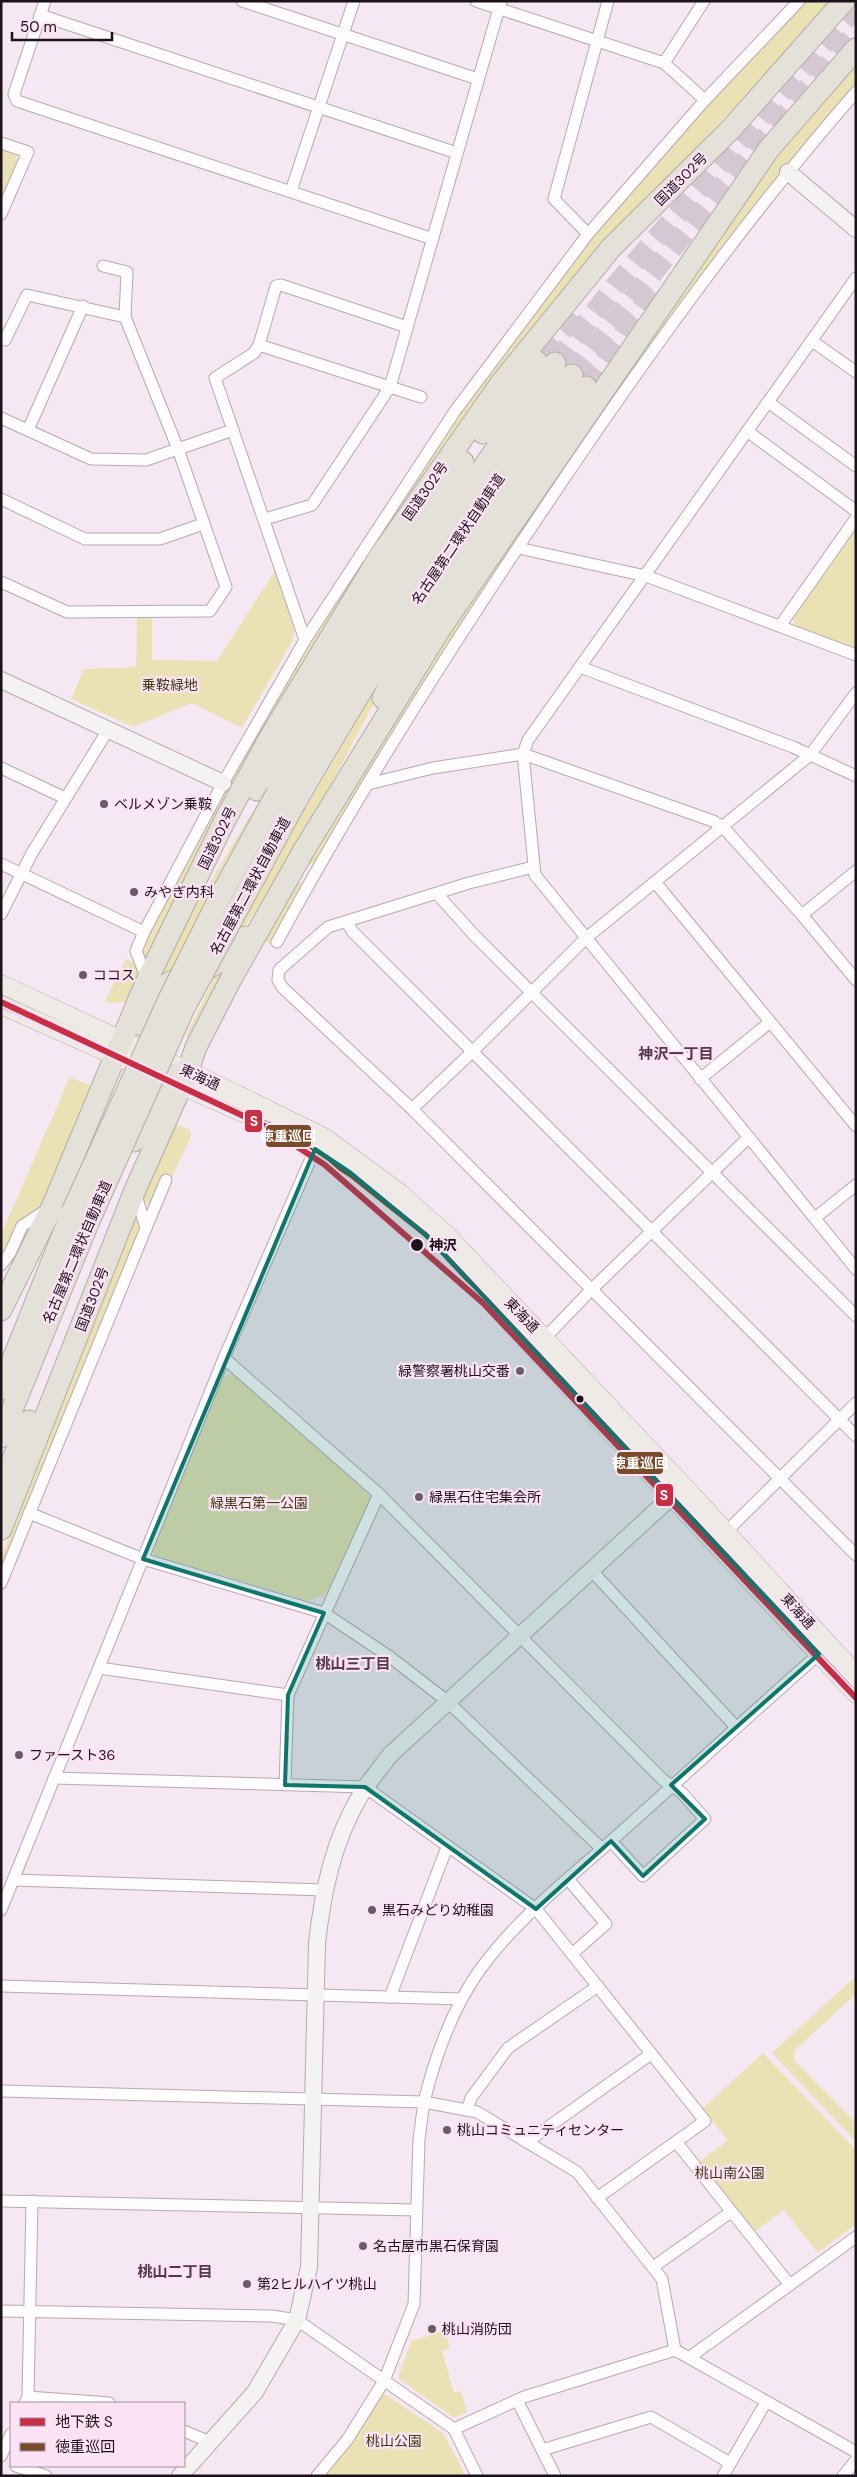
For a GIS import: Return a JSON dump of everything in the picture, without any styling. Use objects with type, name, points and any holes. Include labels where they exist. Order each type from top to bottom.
[{"type":"highway","name":"国道302号","points":[[36,1239],[72,1212],[123,1047],[147,980],[225,820],[269,739],[380,556],[501,383],[611,248],[730,130],[844,1]]},
{"type":"highway","name":"国道302号","points":[[1,1529],[180,1079],[289,874],[440,629],[769,149],[856,49]]},
{"type":"highway","points":[[184,907],[386,580],[456,472],[564,370]]},
{"type":"highway","points":[[339,792],[362,736],[403,655],[480,537],[564,370]]},
{"type":"highway","name":"名古屋第二環状自動車道","points":[[1,1389],[72,1212],[169,999],[221,895],[286,798],[406,579],[564,370]]},
{"type":"highway","name":"国道302号","points":[[123,1047],[161,988],[172,981],[206,969],[233,953],[274,900]]},
{"type":"highway","name":"国道302号","points":[[1,1310],[36,1239],[53,1220],[74,1183],[82,1174],[119,1157],[134,1141],[160,1092],[180,1079]]},
{"type":"highway","name":"名古屋第二環状自動車道","points":[[1,1437],[72,1212]]},
{"type":"highway","points":[[1,1487],[72,1323],[114,1242]]},
{"type":"main road","points":[[1,984],[123,1047]]},
{"type":"main road","points":[[1,1005],[123,1047]]},
{"type":"main road","name":"東海通","points":[[123,1047],[180,1079],[315,1149],[372,1189],[426,1235],[539,1344],[677,1491],[856,1694]]},
{"type":"main road","name":"東海通","points":[[180,1079],[324,1137],[374,1173],[447,1235],[539,1344]]},
{"type":"main road","name":"東海通","points":[[677,1491],[726,1532],[856,1674]]},
{"type":"street","points":[[45,1],[14,94],[17,102],[433,239]]},
{"type":"street","points":[[242,1],[478,79]]},
{"type":"street","points":[[291,192],[354,1]]},
{"type":"street","points":[[476,1],[499,5],[664,63],[705,100]]},
{"type":"street","points":[[588,234],[554,199],[608,1]]},
{"type":"street","points":[[664,63],[704,1]]},
{"type":"street","points":[[147,980],[136,952],[144,932],[223,783],[305,640],[456,411],[588,234],[705,100],[797,2]]},
{"type":"street","points":[[265,519],[312,505],[390,388],[499,5]]},
{"type":"street","points":[[40,15],[457,153]]},
{"type":"street","points":[[277,942],[318,866],[444,659],[645,360],[788,172],[856,92]]},
{"type":"street","points":[[1,143],[28,152],[1,214]]},
{"type":"street","points":[[788,172],[856,229]]},
{"type":"street","points":[[1,582],[67,612],[210,611],[226,586],[178,449],[124,317],[127,272],[103,266]]},
{"type":"street","points":[[856,278],[528,740],[523,754],[535,876],[856,1269]]},
{"type":"street","points":[[305,640],[265,519],[232,430],[216,378],[254,353],[259,345],[276,286],[280,285],[407,327]]},
{"type":"street","points":[[2,342],[27,295],[83,306],[124,317]]},
{"type":"street","points":[[28,430],[83,306]]},
{"type":"street","points":[[812,341],[856,372]]},
{"type":"street","points":[[259,345],[421,397]]},
{"type":"street","points":[[768,402],[856,466]]},
{"type":"street","points":[[1,418],[91,458],[146,460],[232,430]]},
{"type":"street","points":[[747,431],[856,511]]},
{"type":"street","points":[[1,499],[85,539],[160,539],[203,524]]},
{"type":"street","points":[[780,626],[856,518]]},
{"type":"street","points":[[518,548],[646,576],[856,655]]},
{"type":"street","points":[[580,667],[810,755],[856,776]]},
{"type":"street","points":[[1,680],[223,783]]},
{"type":"street","points":[[412,1109],[585,939],[810,755],[856,693]]},
{"type":"street","points":[[1,914],[20,873],[108,730]]},
{"type":"street","points":[[368,784],[434,768],[523,754],[713,821],[723,826],[802,915],[856,980]]},
{"type":"street","points":[[1,768],[65,798]]},
{"type":"street","points":[[1,864],[144,932]]},
{"type":"street","points":[[289,874],[304,873],[318,866]]},
{"type":"street","points":[[533,867],[360,916],[328,927],[279,970],[278,980],[282,987],[412,1109],[856,1555]]},
{"type":"street","points":[[802,915],[856,871]]},
{"type":"street","points":[[655,882],[856,1126]]},
{"type":"street","points":[[437,894],[453,914],[856,1316]]},
{"type":"street","points":[[347,922],[352,931],[856,1436]]},
{"type":"street","points":[[700,1079],[770,1022]]},
{"type":"street","points":[[539,1344],[591,1290],[749,1137]]},
{"type":"street","points":[[1,1910],[224,1358],[315,1149]]},
{"type":"street","points":[[1,1582],[166,1180]]},
{"type":"street","points":[[815,1218],[856,1185]]},
{"type":"street","points":[[135,1190],[146,1228]]},
{"type":"street","points":[[1,1265],[10,1253],[22,1226],[72,1212]]},
{"type":"street","points":[[29,1513],[143,1559],[324,1613],[390,1657],[447,1701],[642,1876],[705,1819],[682,1793],[662,1779],[379,1494],[224,1358]]},
{"type":"street","points":[[726,1532],[856,1403]]},
{"type":"street","points":[[180,2476],[255,2392],[297,2320],[309,2267],[317,1943],[324,1890],[339,1838],[365,1787],[390,1755],[677,1491]]},
{"type":"street","points":[[285,1785],[288,1694],[379,1494]]},
{"type":"street","points":[[592,1571],[735,1726]]},
{"type":"street","points":[[317,2476],[347,2440],[384,2381],[414,2304],[418,2139],[424,2102],[437,2055],[462,1999],[494,1952],[536,1910],[735,1726],[819,1654]]},
{"type":"street","points":[[99,1668],[288,1694]]},
{"type":"street","points":[[54,1778],[365,1787],[536,1910],[705,2121],[677,2143],[597,2198]]},
{"type":"street","points":[[390,1997],[447,1847]]},
{"type":"street","points":[[13,1880],[324,1890]]},
{"type":"street","points":[[568,1880],[606,1924],[572,1954]]},
{"type":"street","points":[[1,1986],[462,1999]]},
{"type":"street","points":[[468,2108],[472,2098],[508,2048],[598,1986]]},
{"type":"street","points":[[527,2142],[651,2054]]},
{"type":"street","points":[[1,2091],[424,2102],[468,2108],[576,2172],[662,2279],[675,2350]]},
{"type":"street","points":[[677,2143],[790,2285]]},
{"type":"street","points":[[1,2201],[416,2210]]},
{"type":"street","points":[[32,2201],[26,2400],[81,2402]]},
{"type":"street","points":[[653,2267],[731,2212]]},
{"type":"street","points":[[690,2357],[856,2237]]},
{"type":"street","points":[[1,2311],[272,2316],[297,2320],[454,2429],[477,2476]]},
{"type":"street","points":[[454,2429],[517,2400],[675,2350],[856,2452]]},
{"type":"street","points":[[517,2400],[555,2476]]},
{"type":"street","points":[[723,2476],[766,2402]]},
{"type":"street","points":[[542,2450],[651,2417],[730,2463]]},
{"type":"street","points":[[185,2431],[210,2442]]},
{"type":"street","points":[[1,2456],[10,2436]]},
{"type":"street","points":[[843,2476],[856,2460]]},
{"type":"street","points":[[19,2467],[46,2476]]},
{"type":"highlighted area","points":[[315,1149],[351,1173],[426,1235],[819,1654],[671,1785],[705,1819],[643,1876],[611,1841],[536,1909],[365,1787],[285,1785],[288,1695],[324,1613],[143,1559]]},
{"type":"green space","points":[[805,1],[834,1],[622,225],[519,346],[146,960],[144,960],[141,952],[144,943],[185,864],[317,633],[318,626],[424,463],[488,374],[594,234],[729,81]]},
{"type":"green space","points":[[856,62],[856,87],[716,260],[315,862],[305,867],[422,672],[761,178],[809,116]]},
{"type":"green space","points":[[1,149],[16,154],[18,160],[1,198]]},
{"type":"green space","points":[[856,527],[856,649],[796,628],[793,617]]},
{"type":"green space","name":"乗鞍緑地","points":[[275,571],[294,629],[293,640],[242,728],[192,703],[133,727],[71,699],[84,669],[136,667],[137,618],[152,617],[152,660],[217,661]]},
{"type":"green space","points":[[396,650],[382,688],[284,870],[231,947],[227,949],[257,890],[378,685],[376,683]]},
{"type":"green space","points":[[259,801],[169,977],[157,988],[170,948]]},
{"type":"green space","points":[[297,881],[301,883],[302,887],[271,945],[262,940]]},
{"type":"green space","points":[[126,959],[137,964],[138,979],[127,1001],[111,1004],[105,1001]]},
{"type":"green space","points":[[230,962],[194,1040],[186,1036],[219,968]]},
{"type":"green space","points":[[72,1078],[93,1087],[41,1206],[23,1218],[10,1246],[1,1255],[1,1235],[69,1079]]},
{"type":"green space","points":[[174,1123],[190,1130],[191,1136],[172,1177],[163,1174],[151,1202],[146,1204],[142,1198]]},
{"type":"green space","points":[[135,1215],[142,1217],[141,1231],[1,1572],[1,1558]]},
{"type":"green space","name":"緑黒石第一公園","points":[[234,1373],[369,1494],[370,1499],[327,1593],[309,1601],[156,1556],[152,1550],[223,1377]]},
{"type":"green space","points":[[856,1976],[856,1994],[795,2050],[794,2060],[856,2123],[856,2142],[772,2053]]},
{"type":"green space","name":"桃山南公園","points":[[763,2053],[856,2150],[856,2224],[818,2253],[784,2210],[754,2232],[698,2163],[728,2140],[702,2109]]},
{"type":"green space","points":[[445,2331],[450,2348],[442,2351],[454,2393],[461,2391],[467,2412],[454,2418],[398,2378],[411,2341]]},
{"type":"green space","name":"桃山公園","points":[[381,2394],[386,2395],[443,2433],[464,2472],[462,2476],[324,2476],[353,2442]]},
{"type":"tunnel","points":[[555,363],[616,285],[856,7]]},
{"type":"tunnel","points":[[572,375],[713,197],[856,33]]},
{"type":"tunnel","points":[[586,387],[656,288]]},
{"type":"tunnel","points":[[541,355],[577,314]]},
{"type":"metro line","name":"S","points":[[1,1002],[269,1128],[325,1165],[483,1303],[856,1698]]},
{"type":"transit line","name":"徳重巡回","points":[[1,1005],[272,1126],[352,1176],[426,1235],[856,1694]]},
{"type":"place","name":"ベルメゾン乗鞍","points":[[104,804]]},
{"type":"place","name":"みやぎ内科","points":[[134,892]]},
{"type":"place","name":"ココス","points":[[83,975]]},
{"type":"place","name":"神沢","points":[[417,1245]]},
{"type":"place","name":"緑警察署桃山交番","points":[[520,1371]]},
{"type":"place","name":"緑黒石住宅集会所","points":[[419,1497]]},
{"type":"place","name":"ファースト36","points":[[19,1755]]},
{"type":"place","name":"黒石みどり幼稚園","points":[[372,1910]]},
{"type":"place","name":"桃山コミュニティセンター","points":[[447,2130]]},
{"type":"place","name":"名古屋市黒石保育園","points":[[363,2246]]},
{"type":"place","name":"第2ヒルハイツ桃山","points":[[247,2284]]},
{"type":"place","name":"桃山消防団","points":[[432,2329]]},
{"type":"district","name":"神沢一丁目","points":[[676,1054]]},
{"type":"district","name":"桃山三丁目","points":[[353,1664]]},
{"type":"district","name":"桃山二丁目","points":[[175,2272]]}]
